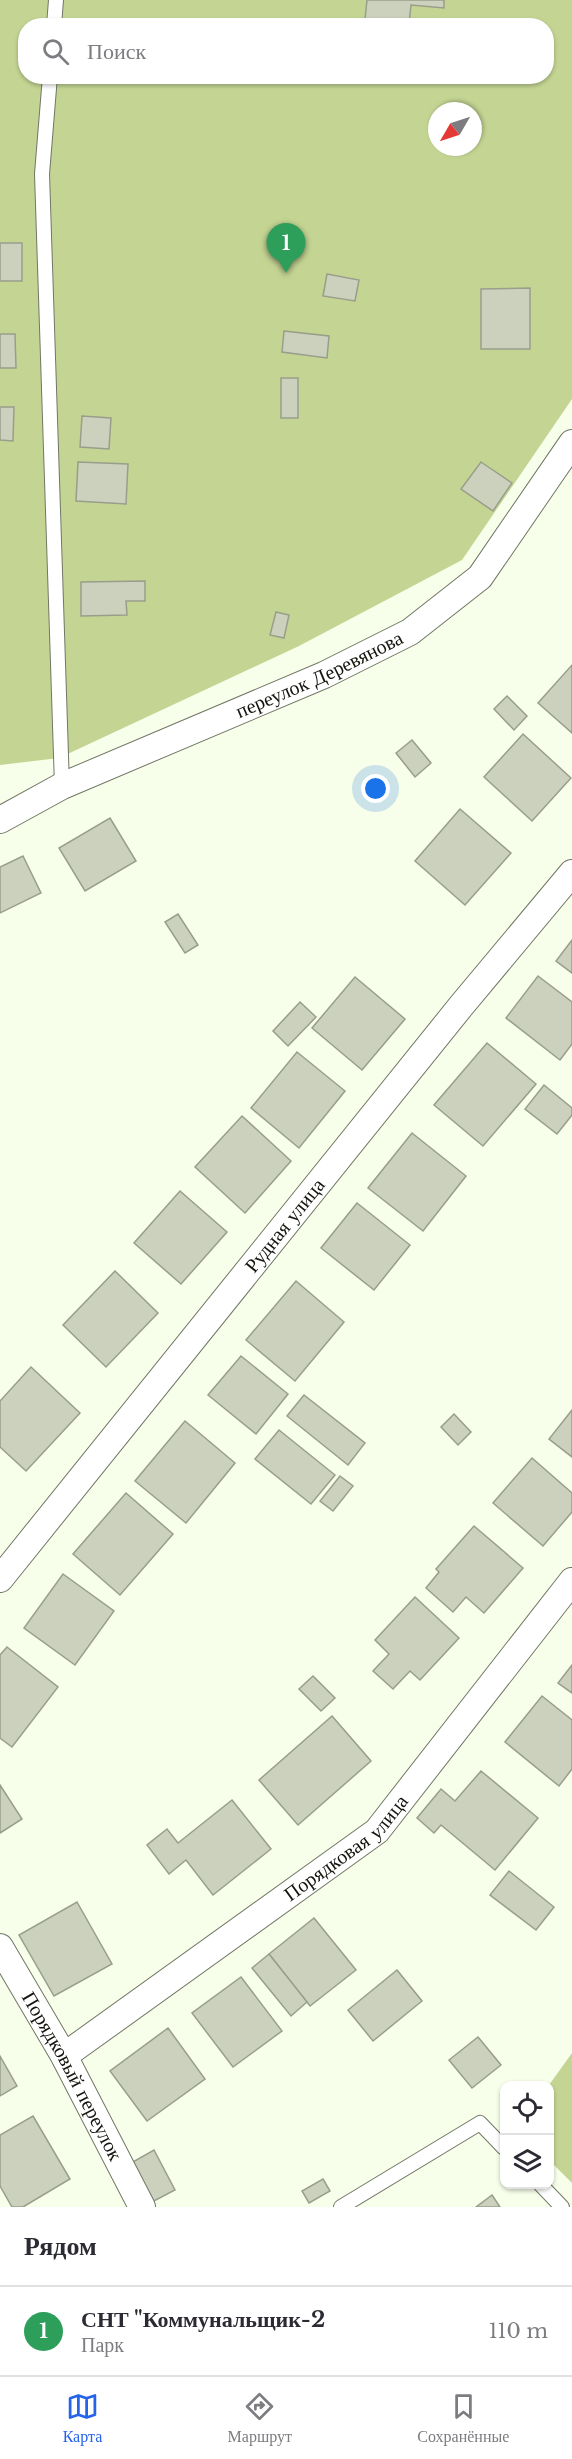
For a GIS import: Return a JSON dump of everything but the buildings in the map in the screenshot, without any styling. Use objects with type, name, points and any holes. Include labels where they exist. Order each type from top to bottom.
[{"type":"street","name":"переулок Деревянова","points":[[0,820],[62,786],[324,675],[410,632],[480,577],[572,442]]},
{"type":"street","name":"Рудная улица","points":[[0,1579],[461,1006],[572,873]]},
{"type":"street","name":"Порядковая улица","points":[[64,2056],[377,1831],[572,1581]]},
{"type":"street","name":"Порядковый переулок","points":[[0,1947],[64,2056],[141,2207]]},
{"type":"lane","points":[[55,18],[56,0]]},
{"type":"lane","points":[[49,84],[42,174],[62,786]]},
{"type":"lane","points":[[341,2207],[480,2123],[500,2144]]},
{"type":"lane","points":[[545,2189],[562,2207]]},
{"type":"green space","points":[[0,0],[572,0],[572,399],[462,560],[299,646],[59,758],[0,765]]},
{"type":"green space","points":[[572,2053],[572,2183],[554,2165],[554,2081],[552,2081]]},
{"type":"place","name":"СНТ \"Коммунальщик-2","points":[[286,273]]}]
